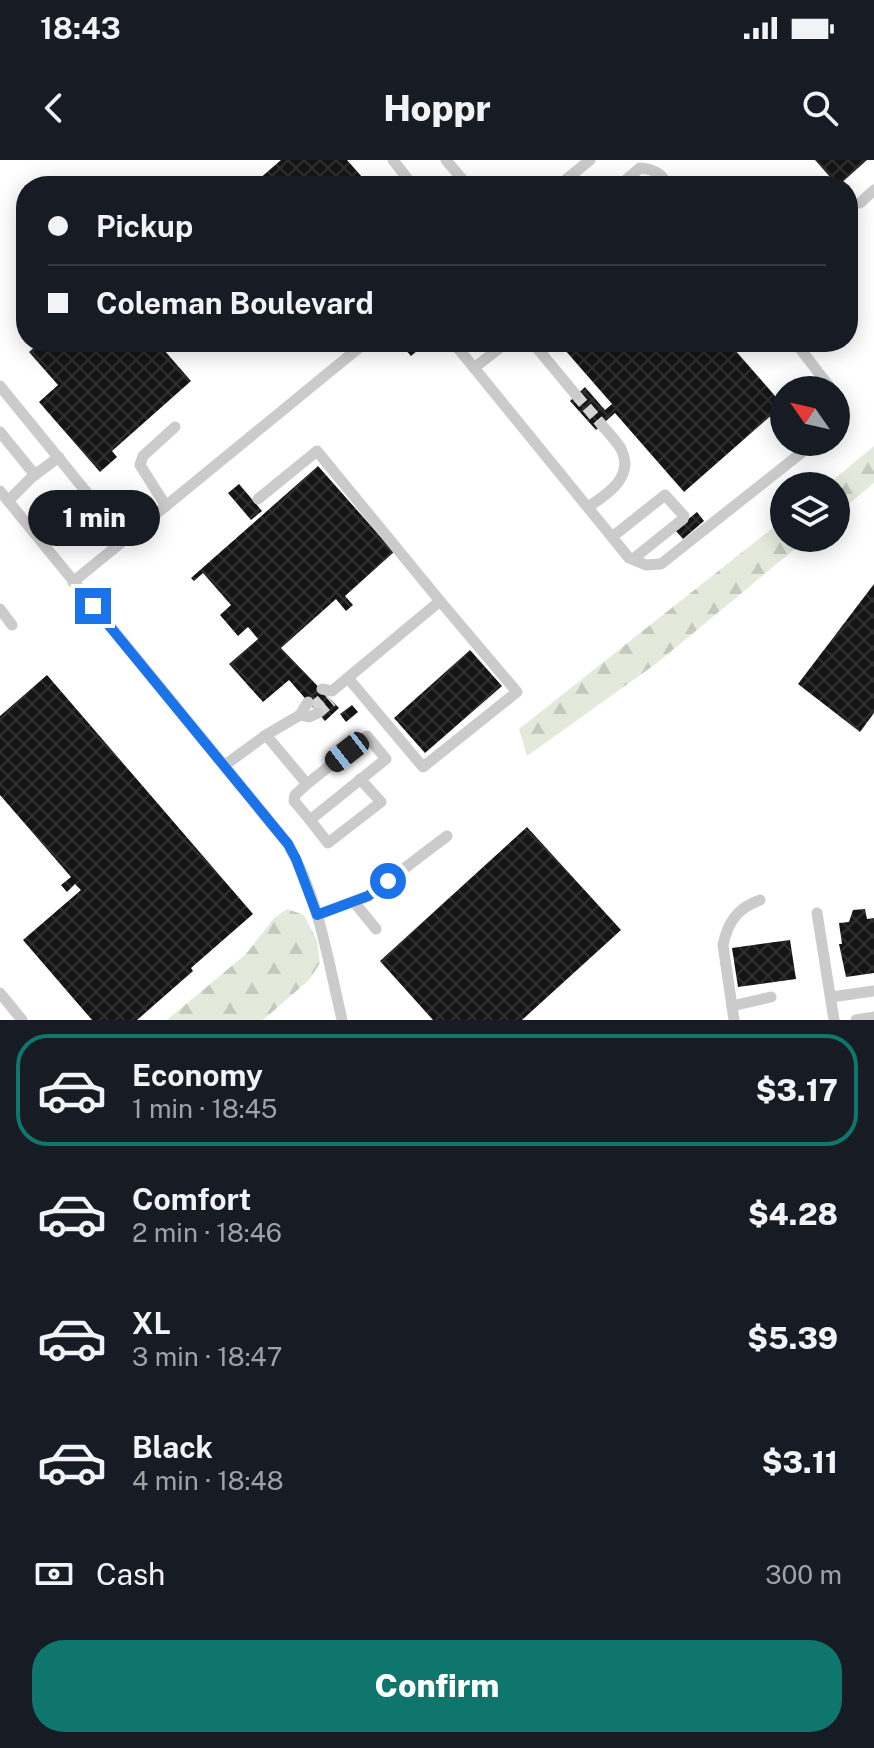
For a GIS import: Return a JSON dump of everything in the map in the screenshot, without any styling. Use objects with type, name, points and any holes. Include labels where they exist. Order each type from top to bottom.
[{"type":"street","points":[[393,160],[405,176]]},
{"type":"street","points":[[446,160],[460,176]]},
{"type":"street","points":[[570,176],[590,160]]},
{"type":"street","points":[[631,176],[640,168],[662,176]]},
{"type":"street","points":[[860,203],[874,190]]},
{"type":"street","points":[[73,582],[354,352]]},
{"type":"street","points":[[461,352],[612,537],[633,559],[646,565],[661,564],[797,456]]},
{"type":"street","points":[[474,368],[494,352]]},
{"type":"street","points":[[540,352],[576,395]]},
{"type":"street","points":[[803,352],[821,376]]},
{"type":"street","points":[[0,386],[97,505]]},
{"type":"street","points":[[588,507],[610,492],[623,474],[622,450],[602,425]]},
{"type":"street","points":[[166,506],[140,465],[143,456],[175,427]]},
{"type":"street","points":[[0,432],[35,475]]},
{"type":"street","points":[[258,499],[317,451],[517,692],[423,767],[348,678]]},
{"type":"street","points":[[59,457],[4,496],[288,844],[317,915],[331,964],[337,1018]]},
{"type":"street","points":[[612,537],[665,495],[684,516],[633,559]]},
{"type":"street","points":[[328,694],[440,601]]},
{"type":"street","points":[[0,609],[12,625]]},
{"type":"street","points":[[225,765],[266,735],[313,707]]},
{"type":"street","points":[[266,735],[307,784]]},
{"type":"street","points":[[310,820],[360,779],[386,759],[367,736],[295,795],[294,801],[328,843],[381,802],[360,779]]},
{"type":"street","points":[[317,915],[368,896],[447,836]]},
{"type":"street","points":[[734,1020],[723,945],[725,933],[742,907],[760,900]]},
{"type":"street","points":[[354,902],[376,929]]},
{"type":"street","points":[[817,913],[834,1020]]},
{"type":"street","points":[[831,997],[874,991]]},
{"type":"street","points":[[0,993],[22,1020]]},
{"type":"street","points":[[732,1006],[771,997]]},
{"type":"street","points":[[856,1020],[874,1017]]},
{"type":"green space","points":[[874,446],[874,483],[850,503],[850,472],[843,472]]},
{"type":"green space","points":[[770,530],[770,552],[791,552],[657,663],[527,756],[519,729]]},
{"type":"green space","points":[[287,909],[304,915],[317,941],[320,963],[309,980],[263,1020],[167,1020],[246,954],[274,918]]},
{"type":"building","points":[[281,160],[347,160],[361,176],[263,176]]},
{"type":"building","points":[[815,160],[867,160],[849,176],[829,176]]},
{"type":"building","points":[[29,352],[166,352],[191,381],[112,451],[117,457],[100,472],[39,402],[58,385]]},
{"type":"building","points":[[567,352],[737,352],[770,390],[770,416],[684,492],[615,413],[596,430],[570,401],[585,387],[605,410],[612,404]]},
{"type":"building","points":[[318,466],[394,552],[345,596],[353,605],[346,611],[336,599],[281,648],[339,708],[325,721],[289,680],[263,702],[229,664],[258,639],[248,627],[238,636],[220,615],[231,605],[203,573],[194,581],[191,578]]},
{"type":"building","points":[[239,484],[262,511],[251,520],[228,493]]},
{"type":"building","points":[[697,512],[704,521],[683,539],[675,530]]},
{"type":"building","points":[[874,584],[874,713],[860,732],[798,684]]},
{"type":"building","points":[[470,650],[502,686],[425,753],[394,718]]},
{"type":"building","points":[[47,675],[253,914],[137,1020],[92,1020],[23,940],[81,890],[75,884],[67,892],[61,885],[71,877],[0,795],[0,716]]},
{"type":"building","points":[[352,705],[358,712],[346,722],[340,714]]},
{"type":"building","points":[[527,827],[621,930],[522,1020],[433,1020],[380,961]]},
{"type":"building","points":[[865,909],[867,919],[874,918],[874,973],[846,977],[839,944],[842,944],[839,923],[849,922],[853,910]]},
{"type":"building","points":[[790,940],[796,979],[738,987],[732,948]]},
{"type":"tunnel","points":[[576,395],[602,425]]},
{"type":"tunnel","points":[[313,707],[327,695]]},
{"type":"tunnel","points":[[318,713],[332,701]]},
{"type":"route","points":[[93,606],[288,844],[317,915],[368,896],[388,881]]}]
